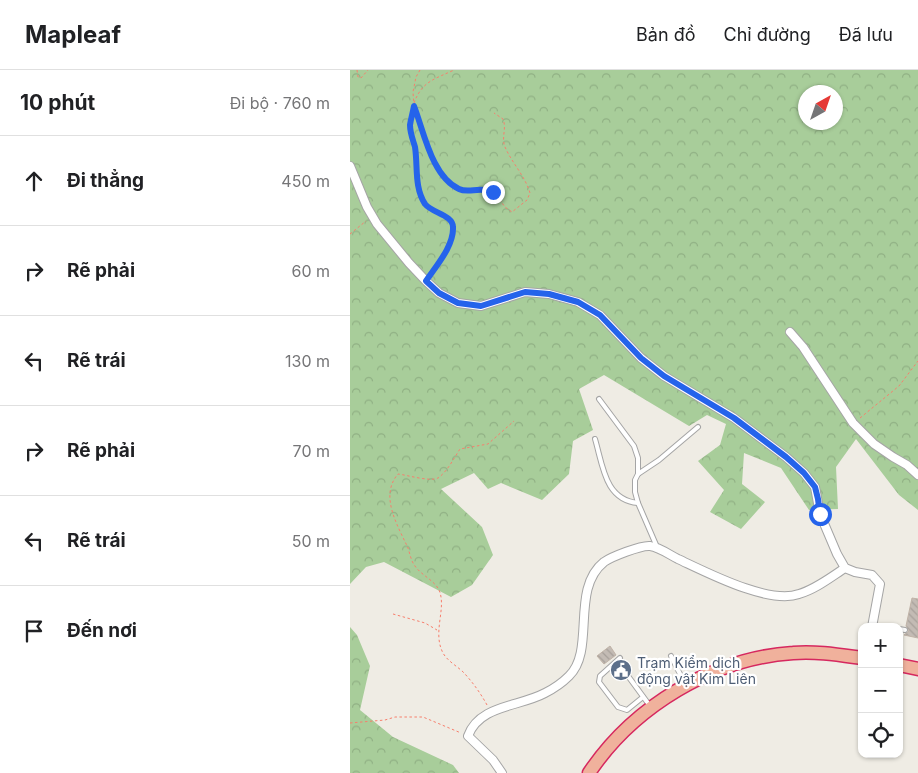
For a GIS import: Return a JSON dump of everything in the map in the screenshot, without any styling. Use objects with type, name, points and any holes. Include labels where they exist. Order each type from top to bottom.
[{"type":"highway","points":[[589,773],[622,732],[652,708],[686,686],[726,667],[760,657],[794,652],[858,657]]},
{"type":"highway","points":[[903,666],[918,669]]},
{"type":"street","points":[[350,166],[367,207],[373,216],[426,281],[439,293],[458,303],[481,306],[525,292],[549,294],[578,302],[600,315],[641,358],[664,376],[734,418],[786,457],[804,473],[815,487],[820,514],[845,568],[872,575],[880,584],[873,623]]},
{"type":"street","points":[[790,332],[802,346],[853,423],[874,444],[893,458],[907,465],[918,475]]},
{"type":"street","points":[[502,773],[493,760],[468,736],[471,728],[479,719],[491,712],[545,693],[570,675],[580,656],[586,593],[595,573],[604,562],[628,551],[650,546],[708,573],[759,593],[798,595],[845,568]]},
{"type":"lane","points":[[599,399],[634,446],[638,458],[638,474],[634,483],[638,503],[658,549]]},
{"type":"lane","points":[[638,474],[659,460],[698,427]]},
{"type":"lane","points":[[595,439],[612,490],[625,501],[638,503]]},
{"type":"lane","points":[[670,656],[686,686]]},
{"type":"lane","points":[[620,658],[600,676],[599,682],[622,710],[627,710],[643,697]]},
{"type":"lane","points":[[628,676],[652,708]]},
{"type":"path","points":[[357,70],[358,77],[361,78],[368,70]]},
{"type":"path","points":[[420,70],[413,92],[414,106],[435,164],[445,180],[460,189],[468,191],[484,188],[493,192],[505,207],[512,212],[527,200],[530,193],[527,183],[502,139],[505,124],[503,119],[494,113]]},
{"type":"path","points":[[426,281],[444,256],[454,229],[452,222],[448,218],[434,212],[426,205],[419,190],[415,148],[411,132],[414,106],[416,98],[425,85],[433,78],[454,70]]},
{"type":"path","points":[[350,234],[373,216]]},
{"type":"path","points":[[853,423],[899,386],[918,361]]},
{"type":"path","points":[[491,712],[478,689],[456,665],[447,660],[442,652],[438,630],[441,602],[438,588],[414,565],[397,527],[389,494],[391,482],[398,474],[430,479],[437,478],[447,468],[460,449],[488,444],[514,421]]},
{"type":"path","points":[[393,614],[425,623],[438,630]]},
{"type":"path","points":[[350,723],[385,720],[395,717],[423,717],[468,736]]},
{"type":"green space","points":[[350,70],[918,70],[918,510],[899,495],[856,439],[836,467],[838,509],[809,510],[781,468],[744,453],[742,484],[765,502],[741,529],[710,512],[724,490],[698,461],[720,445],[726,424],[707,415],[689,426],[604,375],[579,389],[593,430],[573,441],[569,474],[542,500],[501,483],[488,489],[474,473],[441,489],[482,527],[493,555],[472,585],[451,597],[384,562],[366,567],[350,584]]},
{"type":"green space","points":[[350,627],[357,635],[370,666],[360,710],[393,737],[453,765],[459,773],[350,773]]},
{"type":"building","points":[[912,598],[918,599],[918,638],[904,635],[909,631],[906,626]]},
{"type":"building","points":[[610,646],[616,655],[604,664],[597,656]]},
{"type":"building","name":"Trạm Kiểm dịch động vật Kim Liên","points":[[624,663],[629,669],[617,678],[612,672]]},
{"type":"place","name":"Trạm Kiểm dịch động vật Kim Liên","points":[[621,670]]},
{"type":"route","points":[[493,192],[484,188],[468,191],[460,189],[445,180],[435,164],[414,106],[410,124],[415,148],[419,190],[426,205],[434,212],[448,218],[452,222],[454,229],[444,256],[426,281],[439,293],[458,303],[481,306],[525,292],[549,294],[578,302],[600,315],[641,358],[664,376],[734,418],[757,434],[804,473],[815,487],[820,514]]}]
